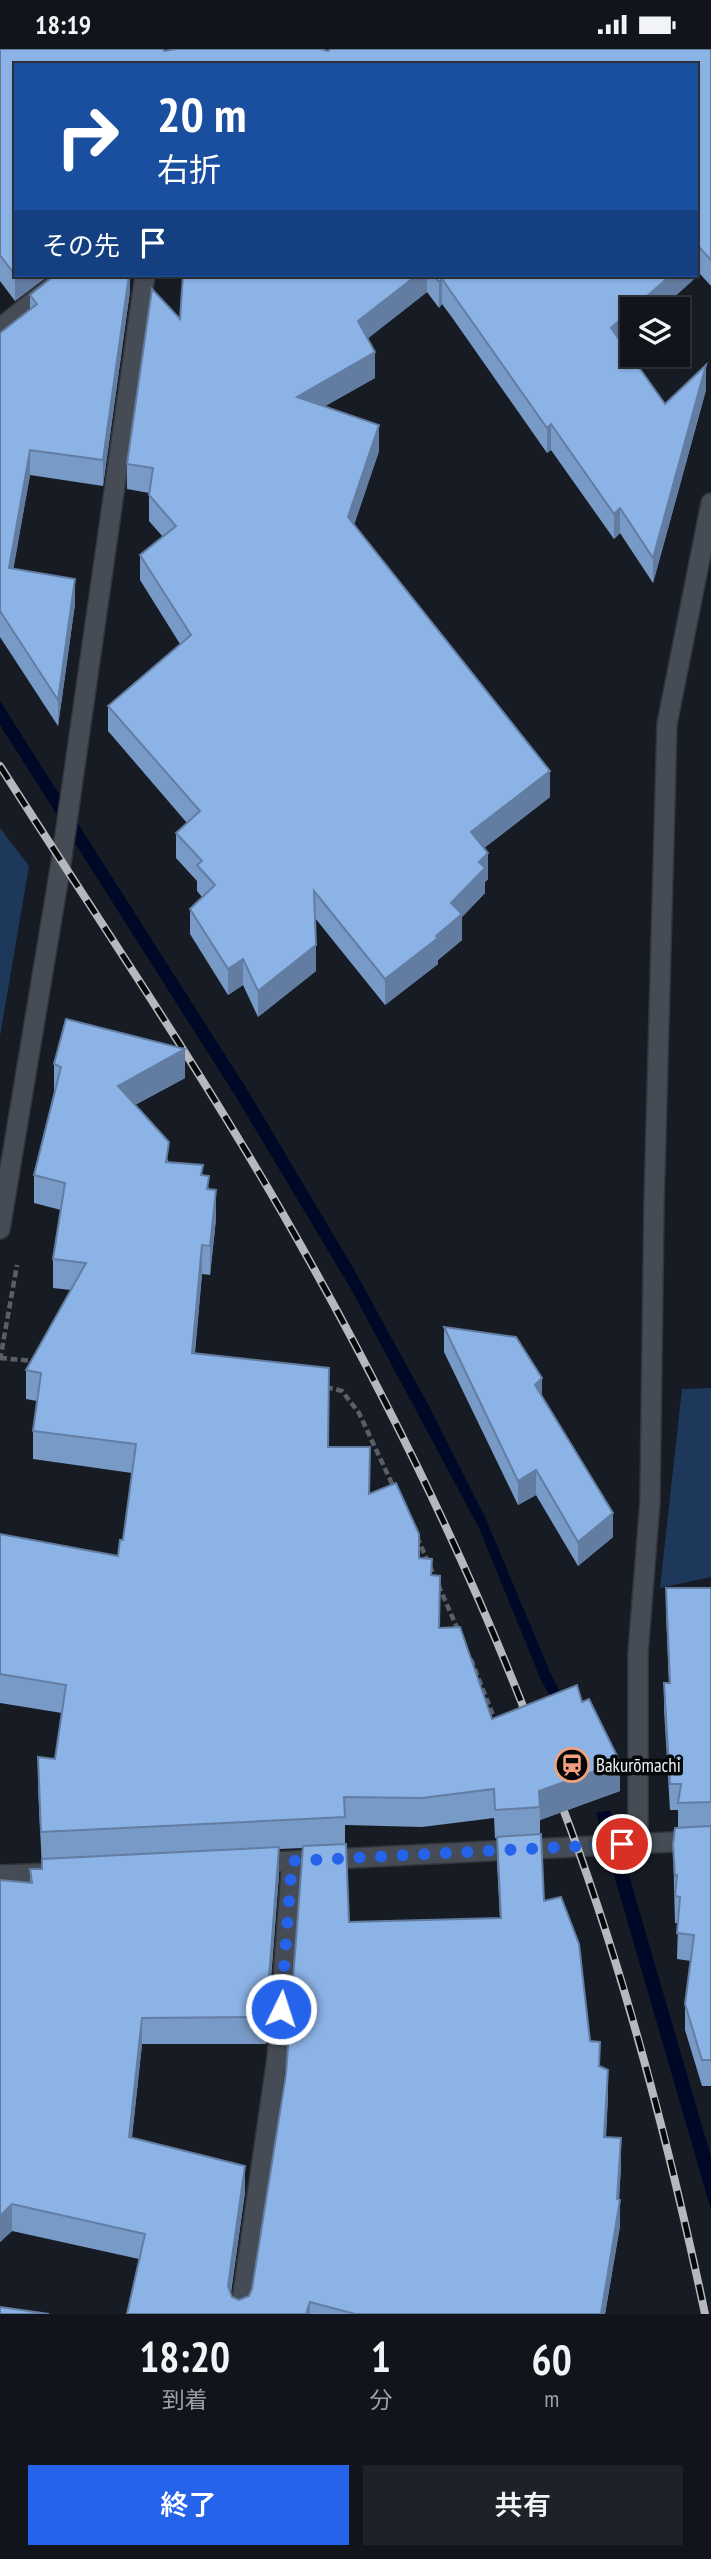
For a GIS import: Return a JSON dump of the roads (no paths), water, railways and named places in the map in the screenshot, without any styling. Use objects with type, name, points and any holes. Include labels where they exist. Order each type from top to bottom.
[{"type":"street","points":[[0,328],[64,277]]},
{"type":"street","points":[[0,1229],[71,801],[145,277]]},
{"type":"street","points":[[630,1843],[638,1653],[650,1500],[667,724],[711,503]]},
{"type":"street","points":[[236,1864],[711,1840]]},
{"type":"street","points":[[240,2314],[277,2058],[292,1861]]},
{"type":"street","points":[[0,1875],[69,1872]]},
{"type":"railway","points":[[0,766],[215,1100],[318,1276],[385,1401],[447,1529],[530,1724]]},
{"type":"railway","points":[[557,1793],[581,1856],[623,1985],[659,2116],[705,2314]]},
{"type":"place","name":"Bakurōmachi","points":[[572,1765]]}]
